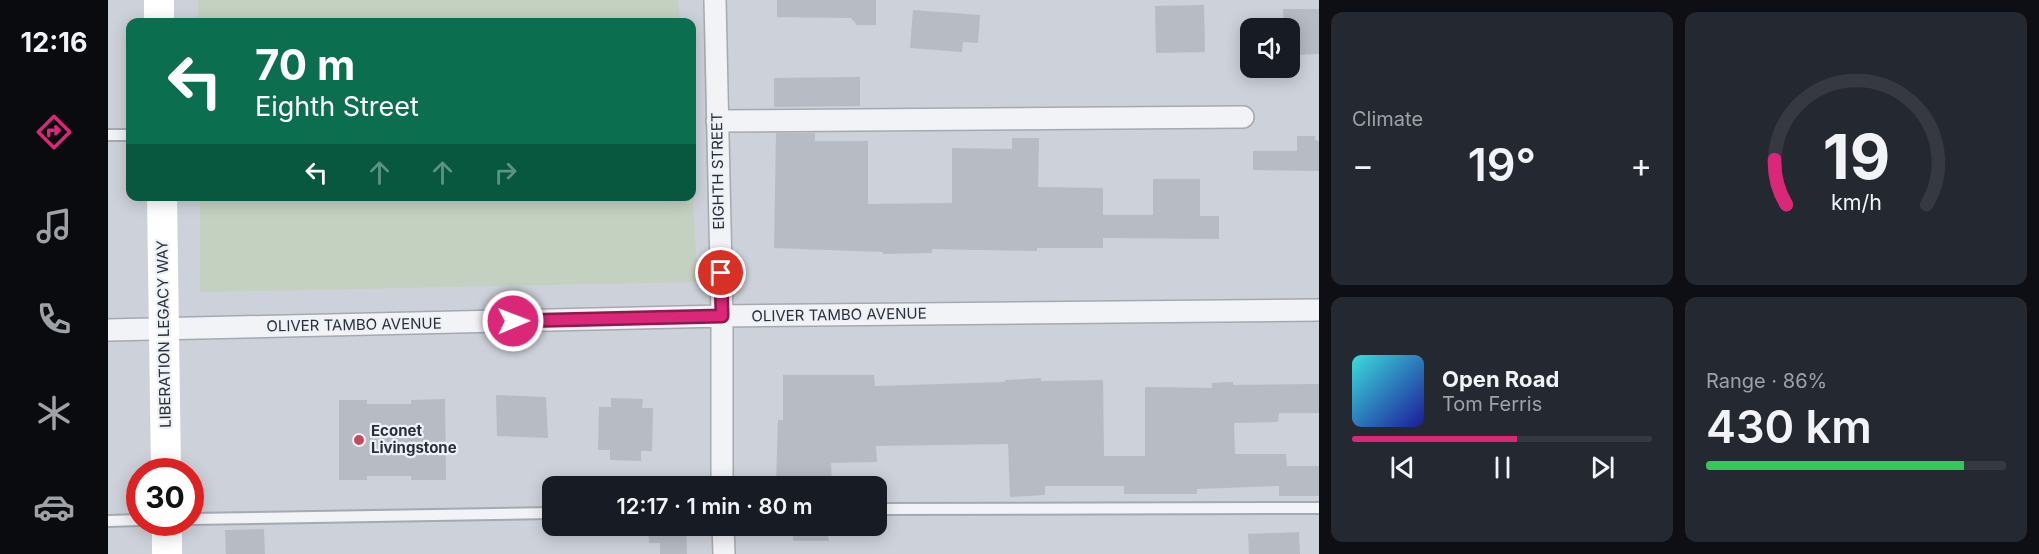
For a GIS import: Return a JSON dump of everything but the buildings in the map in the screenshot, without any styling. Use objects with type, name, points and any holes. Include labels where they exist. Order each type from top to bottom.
[{"type":"main road","points":[[159,0],[159,18]]},
{"type":"main road","name":"LIBERATION LEGACY WAY","points":[[162,201],[166,458]]},
{"type":"main road","points":[[167,536],[167,554]]},
{"type":"street","name":"EIGHTH STREET","points":[[715,0],[722,316],[722,476]]},
{"type":"street","points":[[717,121],[1243,117]]},
{"type":"street","name":"OLIVER TAMBO AVENUE","points":[[108,330],[722,316],[1319,310]]},
{"type":"street","points":[[723,536],[724,554]]},
{"type":"lane","points":[[108,135],[126,135]]},
{"type":"lane","points":[[887,509],[1319,507]]},
{"type":"lane","points":[[204,519],[542,513]]},
{"type":"lane","points":[[108,521],[126,520]]},
{"type":"shaded area","points":[[108,0],[1319,0],[1319,554],[108,554]]},
{"type":"green space","points":[[198,0],[678,0],[680,18],[198,18]]},
{"type":"green space","points":[[200,201],[693,201],[698,282],[200,292]]},
{"type":"place","name":"Econet Livingstone","points":[[359,440]]},
{"type":"route","points":[[513,321],[722,316],[721,273]]}]
